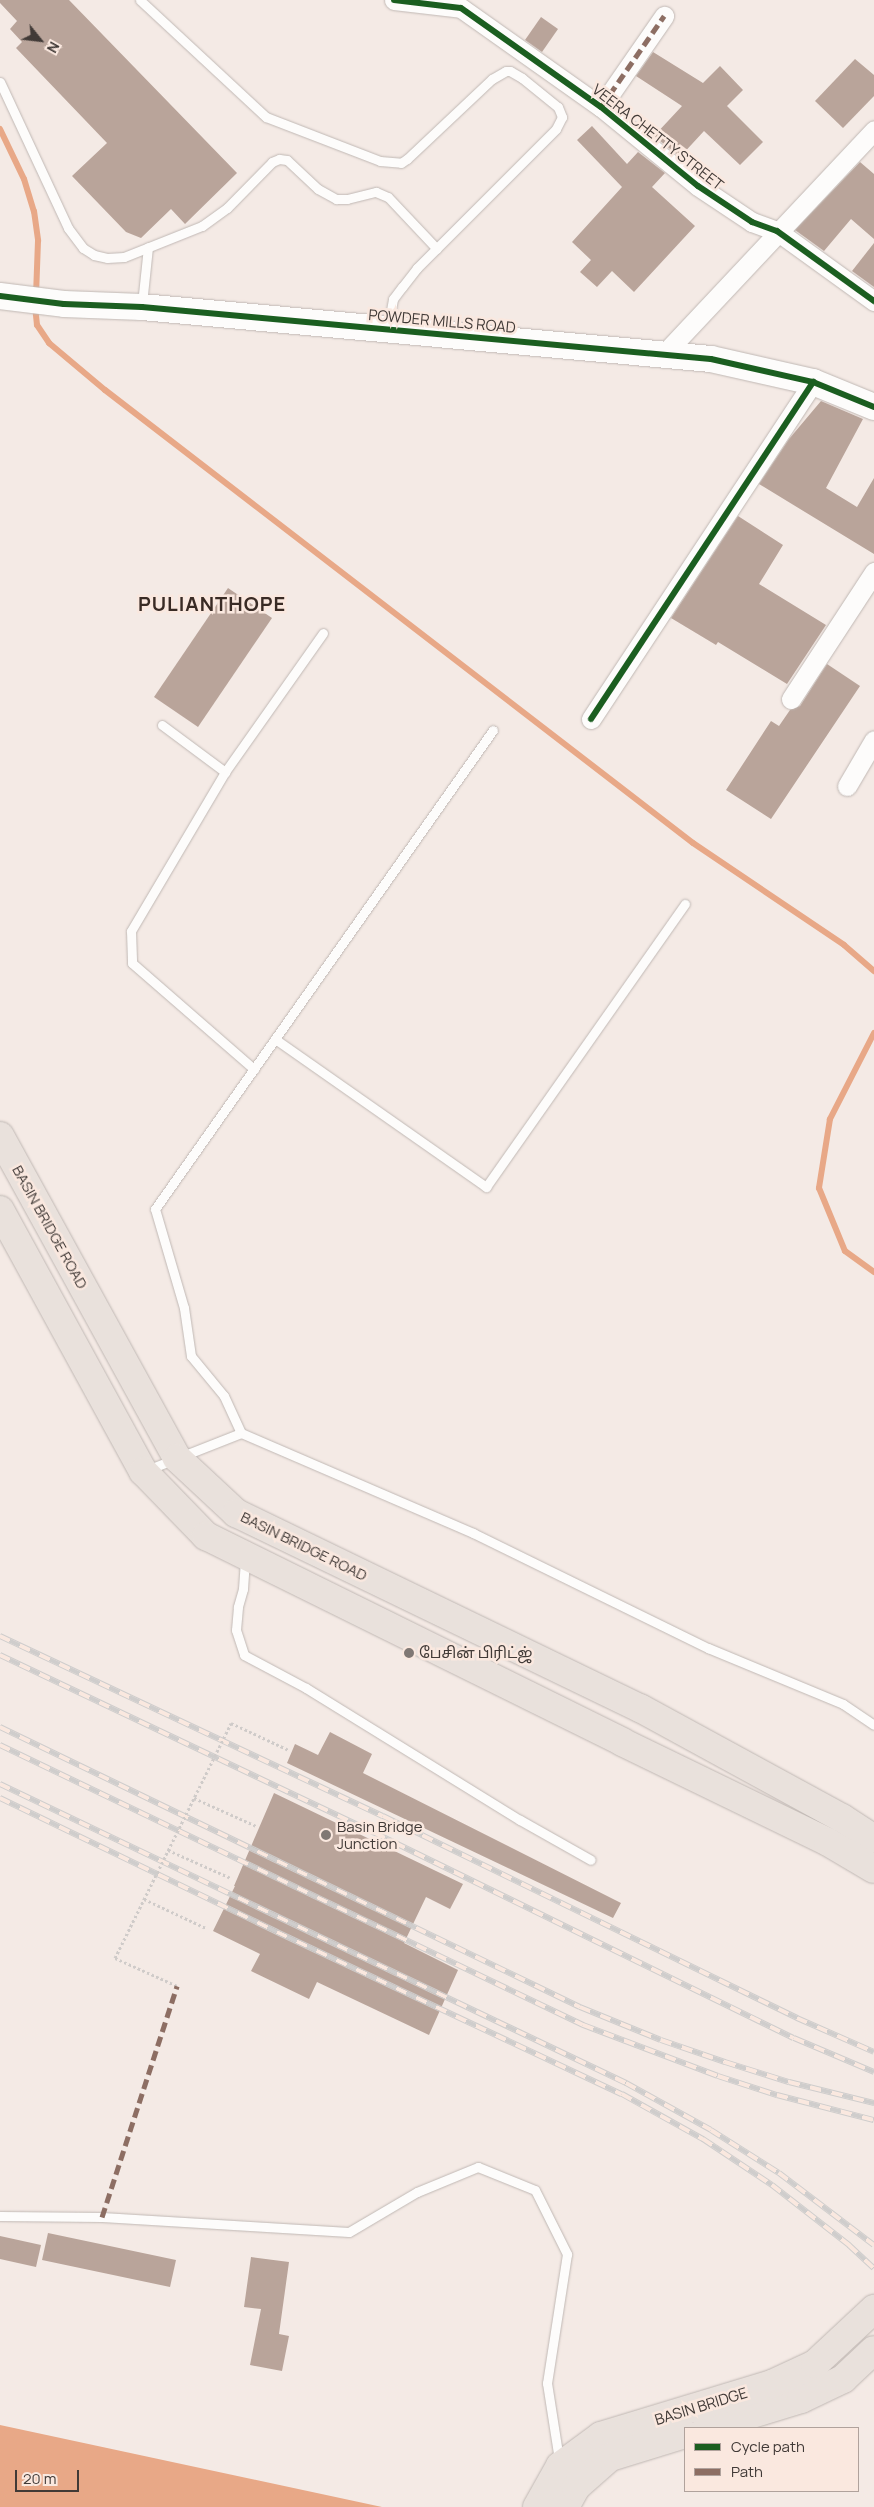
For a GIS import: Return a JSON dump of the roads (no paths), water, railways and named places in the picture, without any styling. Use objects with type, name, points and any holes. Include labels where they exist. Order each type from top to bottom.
[{"type":"main road","name":"BASIN BRIDGE ROAD","points":[[0,1136],[177,1458],[236,1513],[640,1708],[842,1818],[874,1839]]},
{"type":"main road","points":[[0,1210],[142,1472],[206,1536],[828,1842],[874,1869]]},
{"type":"main road","name":"BASIN BRIDGE","points":[[538,2506],[560,2466],[601,2436],[772,2384],[815,2364],[870,2314]]},
{"type":"main road","name":"BASIN BRIDGE","points":[[709,2427],[801,2399],[843,2379],[874,2350]]},
{"type":"main road","name":"BASIN BRIDGE","points":[[565,2507],[576,2487],[610,2457],[684,2434]]},
{"type":"street","name":"VEERA CHETTY STREET","points":[[394,0],[464,4],[601,107],[698,186],[752,222],[777,231],[874,302]]},
{"type":"street","points":[[601,107],[664,16]]},
{"type":"street","points":[[664,354],[777,231],[874,130]]},
{"type":"street","name":"POWDER MILLS ROAD","points":[[6,297],[64,304],[142,307],[711,359],[813,382],[874,407]]},
{"type":"street","points":[[591,720],[813,382]]},
{"type":"street","points":[[791,699],[874,572]]},
{"type":"street","points":[[847,786],[874,740]]},
{"type":"lane","points":[[140,0],[266,117],[380,161],[400,163],[407,159],[492,79],[506,71],[522,78],[558,107],[562,117],[556,130],[417,268],[393,300],[388,329]]},
{"type":"lane","points":[[0,82],[76,240],[94,255],[107,258],[124,257],[212,220],[272,162],[279,159],[286,160],[318,189],[336,199],[348,199],[376,192],[388,197],[437,249]]},
{"type":"lane","points":[[142,307],[148,248]]},
{"type":"lane","points":[[254,1069],[132,963],[131,931],[225,772],[323,633]]},
{"type":"lane","points":[[162,725],[225,772]]},
{"type":"lane","points":[[494,730],[155,1208],[184,1308],[190,1356],[224,1396],[241,1433],[473,1533],[708,1648],[843,1704],[874,1725]]},
{"type":"lane","points":[[275,1039],[486,1187],[685,904]]},
{"type":"lane","points":[[142,1472],[241,1433]]},
{"type":"lane","points":[[245,1555],[243,1589],[238,1607],[236,1630],[244,1655],[306,1688],[520,1820],[591,1860]]},
{"type":"lane","points":[[0,2216],[102,2216],[349,2232],[417,2192],[478,2167],[535,2190],[567,2254],[546,2383],[560,2466]]},
{"type":"waterway","points":[[0,129],[24,179],[34,211],[38,241],[36,296]]},
{"type":"waterway","points":[[35,306],[37,325],[49,343],[105,390],[693,843],[844,945],[874,971]]},
{"type":"waterway","points":[[874,1033],[830,1119],[819,1188],[845,1251],[874,1272]]},
{"type":"railway","points":[[0,1636],[383,1816],[797,2018],[874,2052]]},
{"type":"railway","points":[[0,1655],[375,1833],[794,2038],[874,2072]]},
{"type":"railway","points":[[0,1727],[580,2007],[661,2040],[725,2062],[789,2082],[874,2103]]},
{"type":"railway","points":[[0,1745],[583,2025],[718,2076],[777,2095],[874,2120]]},
{"type":"railway","points":[[0,1784],[626,2083],[711,2130],[779,2173],[874,2245]]},
{"type":"railway","points":[[0,1798],[277,1932],[622,2094],[703,2139],[772,2185],[849,2245],[874,2268]]},
{"type":"place","name":"பேசின் பிரிட்ஜ்","points":[[409,1653]]},
{"type":"place","name":"Basin Bridge Junction","points":[[326,1835]]},
{"type":"district","name":"PULIANTHOPE","points":[[212,603]]}]
